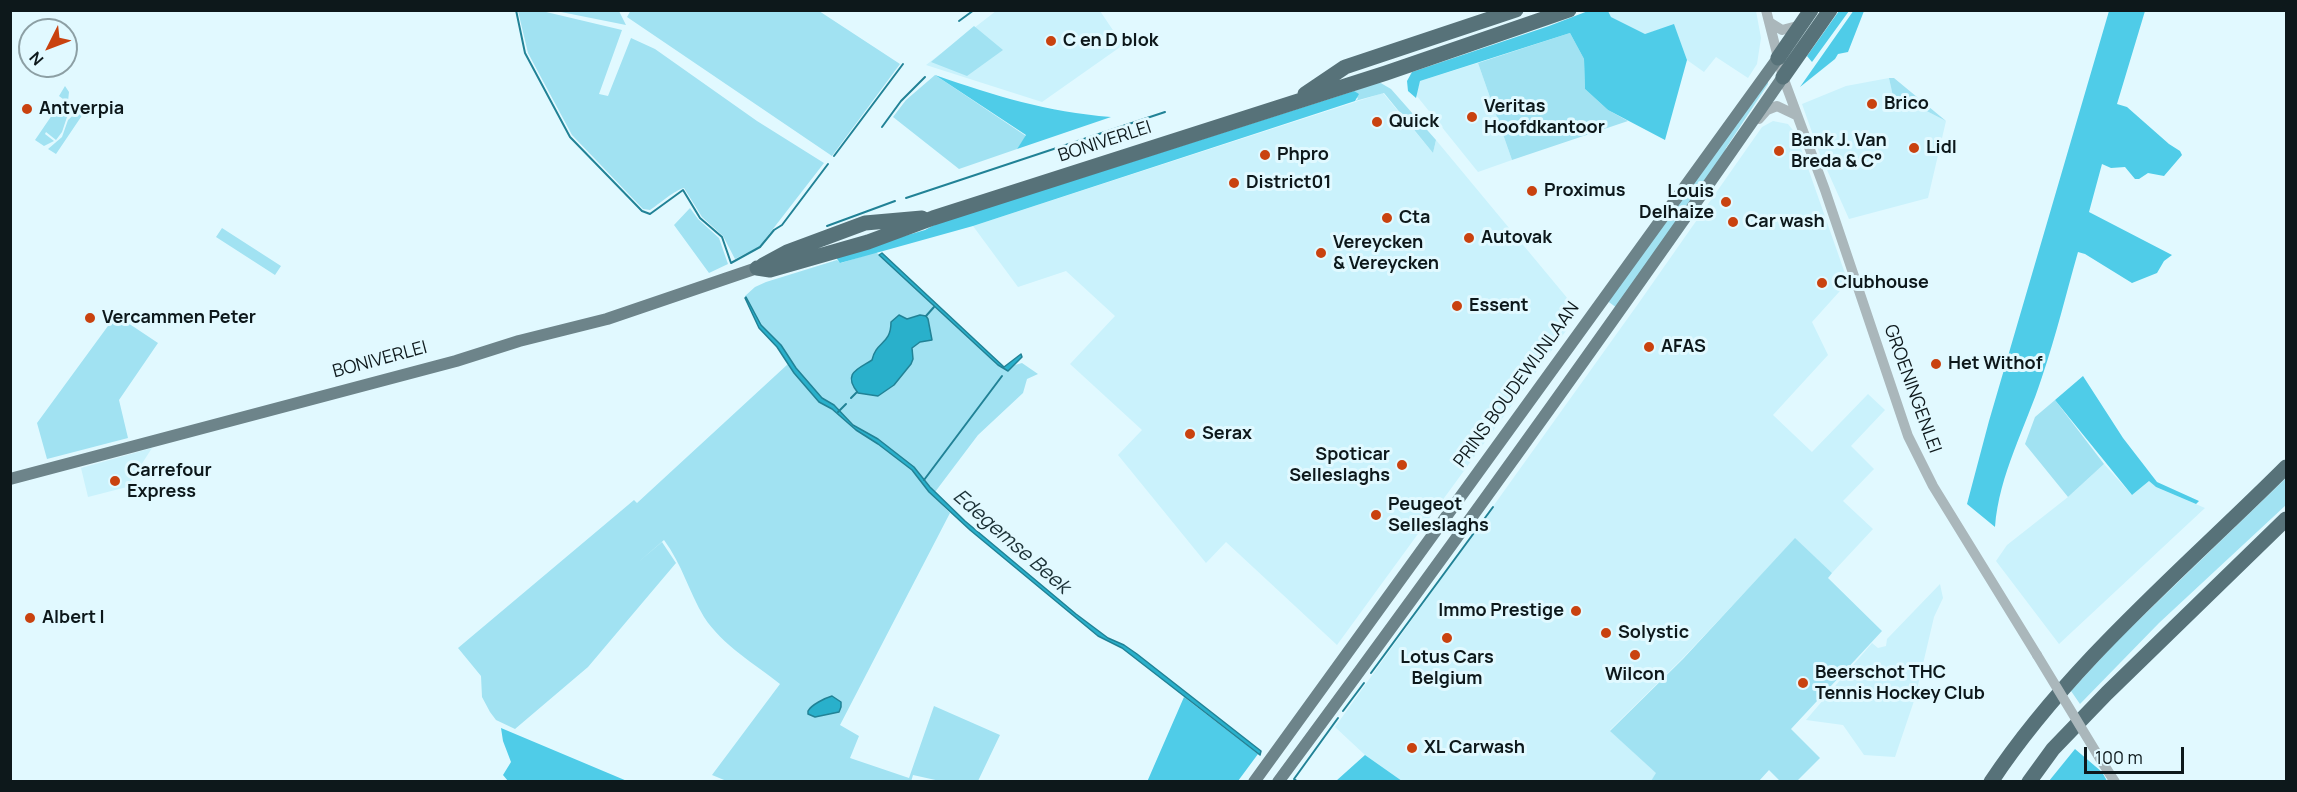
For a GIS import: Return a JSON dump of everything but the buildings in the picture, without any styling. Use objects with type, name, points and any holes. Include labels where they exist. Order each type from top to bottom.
[{"type":"highway","name":"BONIVERLEI","points":[[1289,103],[1345,67],[1516,10]]},
{"type":"highway","name":"BONIVERLEI","points":[[757,268],[770,270],[816,258],[933,218],[1386,73],[1569,10]]},
{"type":"highway","name":"PRINS BOUDEWIJNLAAN","points":[[1778,58],[1812,10]]},
{"type":"highway","points":[[1783,77],[1830,10]]},
{"type":"highway","points":[[1991,782],[2005,761],[2054,701],[2110,640],[2162,586],[2286,467]]},
{"type":"highway","points":[[2029,782],[2054,749],[2114,686],[2286,519]]},
{"type":"main road","name":"PRINS BOUDEWIJNLAAN","points":[[1254,782],[1778,58]]},
{"type":"main road","points":[[1278,782],[1607,328],[1783,77]]},
{"type":"main road","name":"BONIVERLEI","points":[[10,479],[607,319],[757,268]]},
{"type":"main road","points":[[1590,317],[1607,328]]},
{"type":"street","points":[[1768,16],[1782,30],[1801,26]]},
{"type":"street","points":[[1768,16],[1778,58]]},
{"type":"street","name":"GROENINGENLEI","points":[[1778,58],[1908,436],[1933,486],[2115,782]]},
{"type":"street","points":[[1728,156],[1742,144],[1767,110],[1777,106],[1783,107],[1796,115]]},
{"type":"shaded area","points":[[631,10],[819,11],[900,64],[832,156],[627,17]]},
{"type":"shaded area","points":[[1854,10],[1864,11],[1848,52],[1838,54],[1835,59],[1800,87]]},
{"type":"shaded area","points":[[518,11],[542,11],[622,30],[599,94],[608,96],[631,38],[655,49],[757,121],[824,163],[759,247],[735,259],[723,236],[702,217],[684,188],[650,210],[643,209],[572,135],[528,53]]},
{"type":"shaded area","points":[[556,11],[619,11],[626,25]]},
{"type":"shaded area","points":[[996,11],[1100,11],[1123,45],[1042,102],[926,65]]},
{"type":"shaded area","points":[[1588,11],[1608,11],[1611,17],[1645,34],[1674,24],[1687,60],[1665,140],[1608,110],[1585,89],[1584,59],[1570,33],[1420,81],[1416,98],[1408,91],[1407,81],[1412,72]]},
{"type":"shaded area","points":[[1608,11],[1756,11],[1761,38],[1757,64],[1748,78],[1716,57],[1704,72],[1687,60],[1674,25],[1645,34],[1611,17]]},
{"type":"shaded area","points":[[1839,11],[1849,11],[1812,62],[1807,56]]},
{"type":"shaded area","points":[[2109,11],[2145,11],[2117,104],[2127,107],[2182,155],[2164,176],[2148,173],[2139,179],[2135,179],[2125,167],[2111,168],[2102,164],[2089,212],[2172,255],[2164,261],[2157,273],[2132,283],[2078,252],[2036,396],[2007,469],[1995,527],[1967,504],[1989,421]]},
{"type":"shaded area","points":[[974,26],[1003,50],[967,76],[931,62]]},
{"type":"shaded area","points":[[1570,33],[1584,59],[1585,89],[1608,110],[1628,121],[1512,160],[1478,63]]},
{"type":"shaded area","points":[[1478,63],[1512,160],[1478,172],[1416,95],[1420,81]]},
{"type":"shaded area","points":[[935,75],[1026,136],[1017,149],[959,169],[893,117],[906,100]]},
{"type":"shaded area","points":[[935,75],[1022,102],[1087,115],[1111,117],[1017,149],[1026,135]]},
{"type":"shaded area","points":[[1889,78],[1896,109],[1915,105],[1946,121],[1928,198],[1849,219],[1819,152],[1802,104],[1846,86]]},
{"type":"shaded area","points":[[1889,78],[1894,78],[1946,121],[1915,105],[1896,110]]},
{"type":"shaded area","points":[[1768,81],[1723,156],[1617,308],[1606,300]]},
{"type":"shaded area","points":[[1379,82],[1391,89],[1436,140],[1433,153],[1384,93],[1355,101],[1358,99],[1354,91]]},
{"type":"shaded area","points":[[65,86],[69,92],[68,101],[76,105],[76,109],[67,117],[62,132],[56,140],[46,132],[45,134],[54,141],[44,146],[35,140],[63,99],[59,96]]},
{"type":"shaded area","points":[[1354,91],[1359,94],[1355,101],[973,226],[840,263],[835,256],[925,230],[936,224]]},
{"type":"shaded area","points":[[1383,93],[1433,153],[1436,140],[1573,305],[1576,312],[1568,322],[1568,328],[1337,645],[1226,542],[1206,563],[1118,455],[1142,430],[1070,364],[1115,316],[1066,271],[1018,287],[973,226]]},
{"type":"shaded area","points":[[82,107],[90,113],[87,117],[83,114],[56,154],[48,149],[62,137],[68,120]]},
{"type":"shaded area","points":[[1773,121],[1788,124],[1796,134],[1848,282],[1812,322],[1828,355],[1773,415],[1812,452],[1868,394],[1885,410],[1851,446],[1874,469],[1843,501],[1873,529],[1832,573],[1795,539],[1682,659],[1610,730],[1657,773],[1651,781],[1402,781],[1365,755],[1335,727],[1762,127]]},
{"type":"shaded area","points":[[690,208],[698,219],[719,238],[728,264],[709,273],[674,225]]},
{"type":"shaded area","points":[[222,228],[281,266],[275,275],[216,237]]},
{"type":"shaded area","points":[[876,252],[998,365],[1008,371],[1022,363],[1038,374],[1027,379],[1023,393],[978,435],[935,492],[917,470],[890,448],[853,424],[822,398],[796,368],[781,345],[761,325],[745,296],[755,287],[766,282],[837,260],[841,263]]},
{"type":"shaded area","points":[[882,253],[1004,367],[1021,354],[1022,357],[1008,371],[998,365],[879,255]]},
{"type":"shaded area","points":[[746,297],[761,325],[781,345],[796,368],[822,398],[834,405],[853,425],[878,439],[914,467],[930,487],[965,521],[1076,614],[1108,638],[1137,654],[1261,751],[1260,755],[1122,648],[1098,636],[970,530],[929,492],[912,470],[856,430],[832,409],[819,402],[794,373],[777,347],[759,328]]},
{"type":"shaded area","points":[[116,315],[158,343],[119,400],[128,438],[47,459],[37,423]]},
{"type":"shaded area","points":[[899,315],[907,319],[920,315],[926,316],[932,340],[920,342],[912,348],[911,364],[894,385],[878,396],[858,393],[851,381],[854,372],[872,360],[877,349],[889,335],[891,322]]},
{"type":"shaded area","points":[[788,364],[819,402],[832,409],[856,430],[912,470],[929,492],[950,513],[840,725],[859,736],[850,758],[909,778],[934,706],[1000,735],[978,781],[940,781],[913,775],[911,782],[729,782],[712,775],[780,684],[739,654],[711,627],[664,540],[636,564],[662,542],[676,563],[588,667],[515,729],[496,720],[482,697],[481,676],[458,648],[634,500],[637,503]]},
{"type":"shaded area","points":[[2083,376],[2123,438],[2157,482],[2199,501],[2196,504],[2156,487],[2149,481],[2132,495],[2055,400]]},
{"type":"shaded area","points":[[2055,400],[2104,464],[2068,497],[2025,444],[2035,417]]},
{"type":"shaded area","points":[[152,448],[127,487],[88,497],[81,468]]},
{"type":"shaded area","points":[[2104,464],[2132,495],[2149,481],[2156,487],[2205,508],[2059,644],[1996,561],[2007,545],[2068,497]]},
{"type":"shaded area","points":[[2286,478],[2286,505],[2159,623],[2080,704],[2071,691],[2117,641]]},
{"type":"shaded area","points":[[1795,538],[1832,573],[1828,578],[1882,631],[1791,729],[1820,758],[1797,781],[1780,781],[1769,770],[1759,781],[1651,781],[1656,773],[1610,731],[1683,659]]},
{"type":"shaded area","points":[[1940,584],[1943,598],[1934,617],[1915,698],[1895,757],[1864,755],[1843,725],[1806,720],[1872,643],[1878,648],[1886,646],[1887,639]]},
{"type":"shaded area","points":[[832,696],[841,702],[839,712],[815,717],[808,714],[812,706]]},
{"type":"shaded area","points":[[1184,697],[1258,754],[1238,781],[1147,782]]},
{"type":"shaded area","points":[[501,728],[627,781],[508,781],[503,775],[511,762]]},
{"type":"shaded area","points":[[2075,749],[2102,772],[2107,781],[2049,781]]},
{"type":"shaded area","points":[[1365,755],[1402,781],[1336,781]]},
{"type":"waterway","name":"Edegemse Beek","points":[[516,10],[525,53],[570,137],[642,211],[650,214],[683,190],[700,218],[722,237],[731,263],[760,247],[774,230],[782,225],[828,164]]},
{"type":"waterway","points":[[959,21],[974,10]]},
{"type":"waterway","points":[[834,156],[903,64]]},
{"type":"waterway","points":[[882,127],[901,101],[925,77]]},
{"type":"waterway","points":[[906,198],[1165,112]]},
{"type":"waterway","points":[[827,226],[895,201]]},
{"type":"waterway","points":[[926,316],[934,307]]},
{"type":"waterway","points":[[924,480],[1002,376]]},
{"type":"waterway","points":[[851,398],[857,392]]},
{"type":"waterway","points":[[838,412],[846,404]]},
{"type":"waterway","points":[[1371,673],[1493,507]]},
{"type":"waterway","points":[[1343,711],[1364,683]]},
{"type":"waterway","points":[[1298,782],[1294,779],[1338,718]]},
{"type":"place","name":"C en D blok","points":[[1051,41]]},
{"type":"place","name":"Brico","points":[[1872,104]]},
{"type":"place","name":"Antverpia","points":[[27,109]]},
{"type":"place","name":"Veritas Hoofdkantoor","points":[[1472,117]]},
{"type":"place","name":"Quick","points":[[1377,122]]},
{"type":"place","name":"Lidl","points":[[1914,148]]},
{"type":"place","name":"Bank J. Van Breda & C°","points":[[1779,151]]},
{"type":"place","name":"Phpro","points":[[1265,155]]},
{"type":"place","name":"District01","points":[[1234,183]]},
{"type":"place","name":"Proximus","points":[[1532,191]]},
{"type":"place","name":"Louis Delhaize","points":[[1726,202]]},
{"type":"place","name":"Cta","points":[[1387,218]]},
{"type":"place","name":"Car wash","points":[[1733,222]]},
{"type":"place","name":"Autovak","points":[[1469,238]]},
{"type":"place","name":"Vereycken & Vereycken","points":[[1321,253]]},
{"type":"place","name":"Clubhouse","points":[[1822,283]]},
{"type":"place","name":"Essent","points":[[1457,306]]},
{"type":"place","name":"Vercammen Peter","points":[[90,318]]},
{"type":"place","name":"AFAS","points":[[1649,347]]},
{"type":"place","name":"Het Withof","points":[[1936,364]]},
{"type":"place","name":"Serax","points":[[1190,434]]},
{"type":"place","name":"Spoticar Selleslaghs","points":[[1402,465]]},
{"type":"place","name":"Carrefour Express","points":[[115,481]]},
{"type":"place","name":"Peugeot Selleslaghs","points":[[1376,515]]},
{"type":"place","name":"Immo Prestige","points":[[1576,611]]},
{"type":"place","name":"Albert I","points":[[30,618]]},
{"type":"place","name":"Solystic","points":[[1606,633]]},
{"type":"place","name":"Lotus Cars Belgium","points":[[1447,638]]},
{"type":"place","name":"Wilcon","points":[[1635,655]]},
{"type":"place","name":"Beerschot THC Tennis Hockey Club","points":[[1803,683]]},
{"type":"place","name":"XL Carwash","points":[[1412,748]]}]
